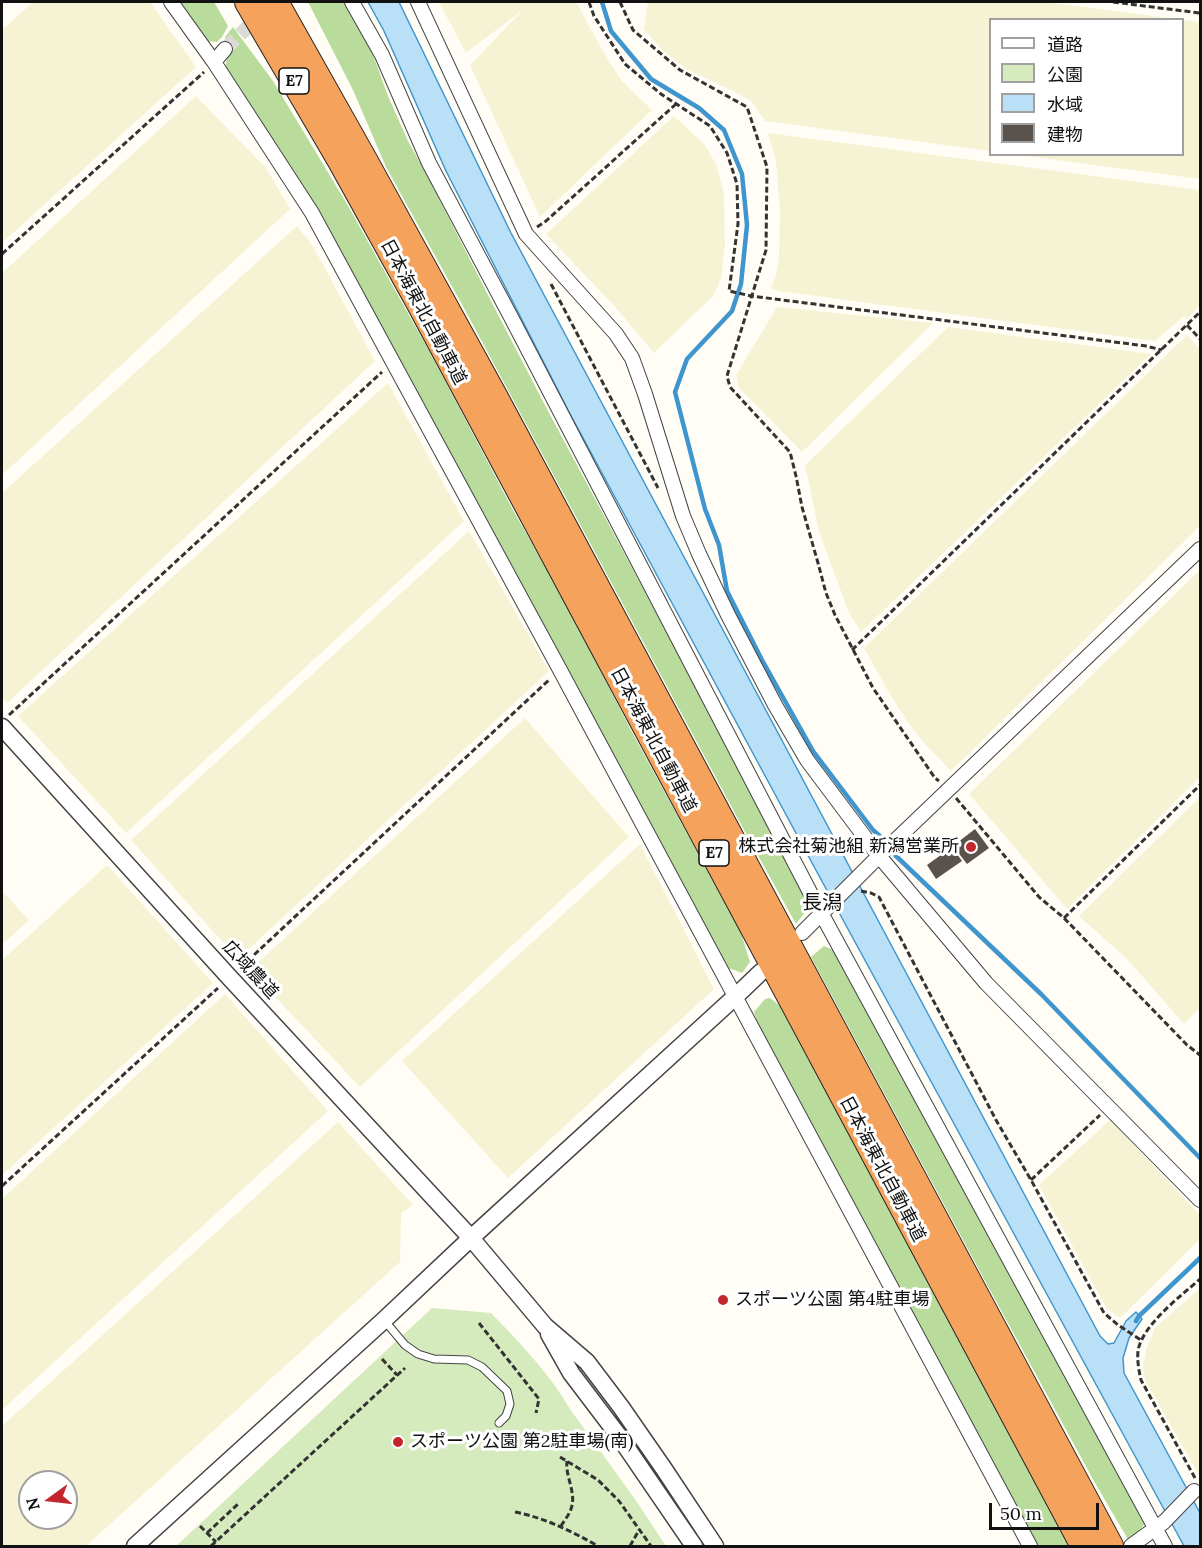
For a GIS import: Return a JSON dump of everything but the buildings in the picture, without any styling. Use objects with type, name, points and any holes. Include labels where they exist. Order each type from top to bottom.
[{"type":"highway","points":[[233,2],[353,161]]},
{"type":"highway","name":"日本海東北自動車道","points":[[248,2],[353,161],[505,417],[1110,1546]]},
{"type":"highway","name":"日本海東北自動車道","points":[[275,2],[419,302],[1084,1546]]},
{"type":"highway","points":[[284,2],[318,62],[353,161]]},
{"type":"street","points":[[171,2],[214,62],[312,213],[736,996],[1030,1546]]},
{"type":"street","points":[[352,2],[382,56],[429,163],[823,911],[1159,1525],[1165,1546]]},
{"type":"street","points":[[418,2],[526,234],[616,334],[632,358],[683,516],[728,615],[807,760],[986,983],[1200,1200]]},
{"type":"street","points":[[214,62],[225,49]]},
{"type":"street","points":[[802,933],[881,854],[1200,549]]},
{"type":"street","name":"広域農道","points":[[2,727],[471,1238],[545,1326]]},
{"type":"street","points":[[135,1546],[384,1320],[760,972]]},
{"type":"street","points":[[545,1326],[571,1373],[618,1435],[694,1546]]},
{"type":"street","points":[[545,1326],[587,1362],[621,1407],[715,1546]]},
{"type":"street","points":[[1131,1546],[1159,1525],[1197,1489]]},
{"type":"lane","points":[[384,1320],[405,1345],[418,1354],[434,1359],[468,1360],[482,1367],[507,1391],[510,1404],[506,1416],[499,1423]]},
{"type":"path","points":[[589,2],[594,16],[625,64],[661,94],[710,126],[727,153],[737,184],[738,224],[729,291],[752,296],[1146,346],[1162,350]]},
{"type":"path","points":[[620,2],[633,30],[680,70],[747,108],[767,168],[766,250],[727,376],[730,387],[790,452],[802,507],[826,593],[852,650],[873,688],[935,778],[950,790],[1040,897],[1064,918],[1200,1055]]},
{"type":"path","points":[[1113,2],[1200,13]]},
{"type":"path","points":[[2,254],[214,62]]},
{"type":"path","points":[[526,234],[546,221],[676,104]]},
{"type":"path","points":[[549,280],[662,495]]},
{"type":"path","points":[[852,650],[1200,312]]},
{"type":"path","points":[[1187,325],[1200,339]]},
{"type":"path","points":[[2,721],[376,377],[393,364]]},
{"type":"path","points":[[2,1186],[230,978],[560,670]]},
{"type":"path","points":[[1064,918],[1200,785]]},
{"type":"path","points":[[868,893],[879,897],[996,1120],[1104,1313],[1136,1338],[1142,1340]]},
{"type":"path","points":[[1031,1180],[1108,1108]]},
{"type":"path","points":[[1197,1489],[1141,1380],[1138,1351],[1142,1340],[1161,1314],[1200,1279]]},
{"type":"path","points":[[479,1323],[539,1399],[536,1413]]},
{"type":"path","points":[[382,1359],[397,1375]]},
{"type":"path","points":[[211,1546],[405,1368]]},
{"type":"path","points":[[560,1457],[598,1480],[620,1501],[651,1546]]},
{"type":"path","points":[[561,1526],[572,1508],[573,1494],[566,1470],[567,1461]]},
{"type":"path","points":[[207,1533],[238,1504]]},
{"type":"path","points":[[515,1512],[561,1526],[598,1546]]},
{"type":"path","points":[[200,1526],[216,1542]]},
{"type":"path","points":[[630,1546],[639,1530]]},
{"type":"shaded area","points":[[33,2],[150,2],[196,67],[2,243],[2,30]]},
{"type":"shaded area","points":[[439,2],[577,2],[621,80],[652,110],[540,217],[470,65],[524,9],[466,53]]},
{"type":"shaded area","points":[[648,2],[1044,2],[1169,18],[989,18],[989,151],[765,121],[751,101],[686,69],[661,49],[644,29]]},
{"type":"shaded area","points":[[1184,20],[1200,22],[1200,179],[1027,156],[1184,156]]},
{"type":"shaded area","points":[[196,96],[266,168],[290,209],[2,475],[2,273]]},
{"type":"shaded area","points":[[674,116],[705,145],[717,166],[724,195],[725,245],[721,278],[714,295],[654,353],[617,309],[546,234]]},
{"type":"shaded area","points":[[768,133],[1200,190],[1200,305],[1187,319],[1184,316],[1155,341],[778,291],[771,288],[779,257],[780,212],[776,161]]},
{"type":"shaded area","points":[[297,226],[313,246],[375,361],[7,703],[2,697],[2,493]]},
{"type":"shaded area","points":[[777,307],[933,323],[802,452],[738,387],[736,375]]},
{"type":"shaded area","points":[[948,327],[1151,354],[861,632],[849,613],[819,532],[805,465]]},
{"type":"shaded area","points":[[1187,335],[1200,349],[1200,526],[951,771],[906,720],[864,648]]},
{"type":"shaded area","points":[[388,383],[464,521],[126,833],[18,716]]},
{"type":"shaded area","points":[[469,531],[549,671],[238,959],[131,840]]},
{"type":"shaded area","points":[[1200,570],[1200,777],[1067,909],[969,794]]},
{"type":"shaded area","points":[[525,718],[629,837],[360,1087],[250,970]]},
{"type":"shaded area","points":[[1200,797],[1200,1008],[1184,1024],[1128,960],[1079,916]]},
{"type":"shaded area","points":[[640,844],[714,989],[508,1178],[402,1061]]},
{"type":"shaded area","points":[[107,865],[213,983],[2,1175],[2,960]]},
{"type":"shaded area","points":[[2,891],[29,920],[2,945]]},
{"type":"shaded area","points":[[225,994],[328,1111],[2,1410],[2,1199]]},
{"type":"shaded area","points":[[1110,1120],[1200,1215],[1200,1239],[1120,1318],[1107,1309],[1039,1185]]},
{"type":"shaded area","points":[[338,1122],[413,1205],[401,1213],[400,1262],[86,1546],[2,1546],[2,1426]]},
{"type":"shaded area","points":[[1200,1288],[1200,1477],[1145,1380],[1143,1367],[1146,1350],[1155,1328]]},
{"type":"green space","points":[[176,2],[214,2],[228,26],[222,37],[217,42],[206,41]]},
{"type":"green space","points":[[308,2],[345,2],[372,52],[408,141],[548,411],[811,905],[796,924],[386,167],[353,90]]},
{"type":"green space","points":[[233,27],[273,81],[347,204],[565,602],[633,734],[741,933],[750,962],[742,973],[723,966],[517,583],[496,536],[469,497],[224,72],[228,55],[225,37]]},
{"type":"green space","points":[[824,946],[840,953],[1139,1503],[1144,1525],[1129,1541],[1095,1483],[811,957]]},
{"type":"green space","points":[[770,998],[779,1005],[1070,1546],[1026,1546],[761,1035],[754,1012],[765,999]]},
{"type":"green space","points":[[432,1308],[491,1313],[553,1383],[666,1546],[176,1546]]},
{"type":"water","points":[[368,2],[399,2],[511,233],[1100,1336],[1108,1344],[1114,1343],[1126,1321],[1136,1312],[1142,1319],[1129,1338],[1123,1358],[1124,1373],[1200,1513],[1200,1546],[1184,1546],[569,412],[446,171],[384,31]]},
{"type":"waterway","points":[[602,2],[611,31],[651,79],[699,108],[724,130],[742,174],[747,225],[741,284],[732,311],[687,359],[675,392],[705,509],[719,545],[727,591],[762,660],[813,751],[873,830],[896,856],[1041,994],[1200,1158]]},
{"type":"waterway","points":[[1136,1321],[1200,1258]]},
{"type":"tunnel","points":[[225,49],[260,15]]},
{"type":"place","name":"株式会社菊池組 新潟営業所","points":[[971,847]]},
{"type":"place","name":"スポーツ公園 第4駐車場","points":[[723,1300]]},
{"type":"place","name":"スポーツ公園 第2駐車場(南)","points":[[398,1442]]},
{"type":"district","name":"長潟","points":[[822,903]]}]
